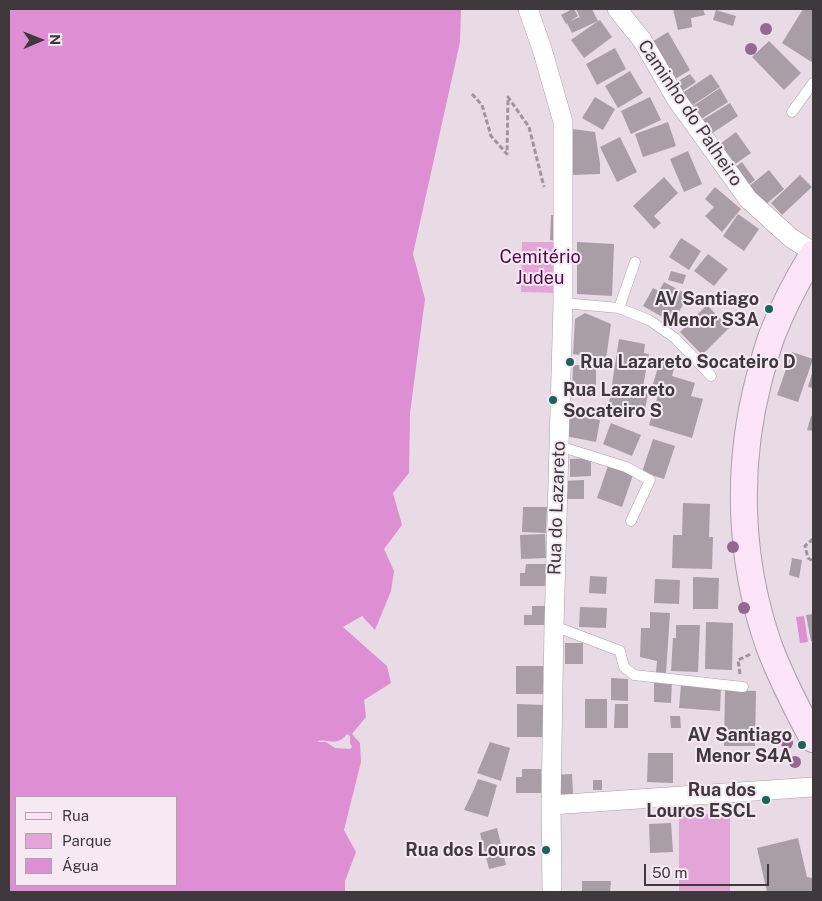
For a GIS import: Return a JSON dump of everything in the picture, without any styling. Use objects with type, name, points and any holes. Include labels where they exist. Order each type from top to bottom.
[{"type":"main road","points":[[813,253],[779,318],[765,355],[752,406],[746,441],[743,507],[747,552],[762,622],[788,690],[813,738]]},
{"type":"street","name":"Rua do Lazareto","points":[[528,9],[542,49],[563,122],[563,302],[554,626],[551,805],[552,892]]},
{"type":"street","name":"Caminho do Palheiro","points":[[617,9],[642,40],[677,100],[748,199],[791,238],[813,253]]},
{"type":"street","points":[[551,805],[813,787]]},
{"type":"lane","points":[[792,112],[813,83]]},
{"type":"lane","points":[[620,308],[635,262]]},
{"type":"lane","points":[[563,302],[620,308],[649,320],[675,338],[711,376]]},
{"type":"lane","points":[[560,446],[626,467],[650,480],[632,521]]},
{"type":"lane","points":[[554,626],[620,651],[624,667],[634,674],[743,687]]},
{"type":"path","points":[[472,94],[482,105],[491,136],[507,154],[508,96],[529,127],[546,195]]},
{"type":"path","points":[[813,539],[805,546],[808,558],[813,561]]},
{"type":"path","points":[[743,687],[738,660],[754,653]]},
{"type":"green space","name":"Cemitério Judeu","points":[[522,242],[560,242],[559,293],[521,292]]},
{"type":"green space","points":[[679,814],[730,814],[730,892],[679,892]]},
{"type":"water","points":[[9,9],[461,9],[460,42],[413,254],[425,299],[410,413],[409,473],[393,493],[402,525],[384,549],[394,571],[391,591],[375,630],[362,616],[343,627],[387,666],[391,683],[364,700],[366,717],[352,734],[360,743],[361,762],[344,830],[356,852],[345,881],[345,892],[9,892]],"holes":[[[347,734],[350,736],[352,747],[350,749],[335,748],[326,742],[318,741],[332,742],[342,739]]]},
{"type":"water","points":[[804,616],[808,642],[800,643],[796,617]]},
{"type":"building","points":[[574,9],[578,16],[566,24],[561,15]]},
{"type":"building","points":[[576,9],[592,9],[598,21],[572,33],[567,23],[579,17],[581,20]]},
{"type":"building","points":[[673,9],[703,9],[705,15],[691,18],[692,27],[678,30]]},
{"type":"building","points":[[803,9],[813,9],[813,63],[782,43]]},
{"type":"building","points":[[716,10],[736,16],[733,26],[713,20]]},
{"type":"building","points":[[600,20],[612,37],[584,58],[571,40]]},
{"type":"building","points":[[668,32],[690,70],[672,81],[650,43]]},
{"type":"building","points":[[769,41],[801,73],[784,90],[752,57]]},
{"type":"building","points":[[615,48],[626,69],[597,85],[586,64]]},
{"type":"building","points":[[630,71],[643,93],[618,108],[605,86]]},
{"type":"building","points":[[690,74],[696,82],[681,92],[675,83]]},
{"type":"building","points":[[711,74],[720,87],[690,107],[681,94]]},
{"type":"building","points":[[720,88],[728,102],[698,121],[690,108]]},
{"type":"building","points":[[595,97],[615,109],[603,130],[582,118]]},
{"type":"building","points":[[650,97],[661,120],[631,134],[621,111]]},
{"type":"building","points":[[730,103],[738,116],[708,136],[699,122]]},
{"type":"building","points":[[668,122],[676,146],[643,157],[635,134]]},
{"type":"building","points":[[573,129],[595,132],[600,174],[572,175]]},
{"type":"building","points":[[736,132],[751,153],[731,167],[716,147]]},
{"type":"building","points":[[620,137],[637,172],[617,182],[600,147]]},
{"type":"building","points":[[688,151],[702,184],[684,192],[670,159]]},
{"type":"building","points":[[742,162],[755,180],[747,186],[734,168]]},
{"type":"building","points":[[769,170],[784,189],[764,206],[748,187]]},
{"type":"building","points":[[800,175],[812,187],[782,215],[771,203]]},
{"type":"building","points":[[664,177],[678,193],[654,216],[661,223],[654,229],[633,206]]},
{"type":"building","points":[[715,187],[741,209],[722,232],[705,216],[714,207],[705,199]]},
{"type":"building","points":[[738,214],[759,229],[744,251],[723,236]]},
{"type":"building","points":[[551,215],[560,215],[559,241],[550,240]]},
{"type":"building","points":[[681,238],[701,251],[689,270],[669,257]]},
{"type":"building","points":[[577,242],[614,244],[612,296],[577,294]]},
{"type":"building","points":[[708,254],[728,269],[714,286],[694,271]]},
{"type":"building","points":[[671,271],[686,275],[683,284],[668,280]]},
{"type":"building","points":[[664,282],[688,295],[673,323],[643,306],[653,288],[659,291]]},
{"type":"building","points":[[707,305],[729,328],[702,355],[680,332]]},
{"type":"building","points":[[585,313],[611,324],[606,359],[573,354],[575,319]]},
{"type":"building","points":[[619,339],[645,344],[644,353],[649,354],[642,392],[648,393],[644,416],[608,410]]},
{"type":"building","points":[[792,352],[813,359],[798,402],[777,395]]},
{"type":"building","points":[[660,361],[675,366],[672,376],[695,383],[691,396],[703,399],[692,438],[649,425],[660,389],[652,387]]},
{"type":"building","points":[[573,365],[596,365],[596,393],[572,393]]},
{"type":"building","points":[[813,370],[813,388],[808,387]]},
{"type":"building","points":[[569,414],[600,420],[596,442],[565,436]]},
{"type":"building","points":[[811,416],[813,417],[813,431],[807,430]]},
{"type":"building","points":[[611,423],[641,435],[632,456],[603,444]]},
{"type":"building","points":[[653,439],[675,446],[664,479],[642,472]]},
{"type":"building","points":[[591,458],[591,476],[570,477],[570,459]]},
{"type":"building","points":[[608,466],[633,475],[622,507],[597,498]]},
{"type":"building","points":[[584,480],[584,499],[563,499],[563,481]]},
{"type":"building","points":[[683,503],[710,504],[709,537],[713,537],[712,569],[672,568],[673,535],[682,535]]},
{"type":"building","points":[[523,507],[547,507],[546,533],[522,532]]},
{"type":"building","points":[[545,534],[546,558],[521,559],[520,535]]},
{"type":"building","points":[[792,558],[802,560],[799,578],[789,575]]},
{"type":"building","points":[[526,564],[546,564],[546,586],[520,586],[520,573],[525,573]]},
{"type":"building","points":[[590,576],[607,577],[606,594],[589,593]]},
{"type":"building","points":[[693,577],[719,578],[718,609],[693,609]]},
{"type":"building","points":[[655,579],[680,580],[679,604],[654,603]]},
{"type":"building","points":[[532,606],[545,606],[545,625],[524,625],[524,615],[532,615]]},
{"type":"building","points":[[580,607],[607,608],[606,628],[579,627]]},
{"type":"building","points":[[650,612],[670,613],[666,673],[656,672],[657,661],[640,657],[641,628],[650,628]]},
{"type":"building","points":[[813,614],[813,641],[811,641],[806,615]]},
{"type":"building","points":[[706,622],[733,623],[732,670],[705,669]]},
{"type":"building","points":[[676,625],[700,625],[698,672],[671,671],[673,638],[676,638]]},
{"type":"building","points":[[565,643],[583,643],[583,664],[565,664]]},
{"type":"building","points":[[516,666],[543,666],[543,694],[516,694]]},
{"type":"building","points":[[611,678],[628,679],[628,701],[611,700]]},
{"type":"building","points":[[654,680],[672,681],[671,703],[654,702]]},
{"type":"building","points":[[681,685],[721,688],[720,711],[679,708]]},
{"type":"building","points":[[725,690],[756,691],[755,746],[724,746]]},
{"type":"building","points":[[585,699],[607,699],[607,728],[585,728]]},
{"type":"building","points":[[517,704],[545,705],[546,737],[517,737]]},
{"type":"building","points":[[615,704],[628,704],[628,728],[614,728]]},
{"type":"building","points":[[670,716],[680,716],[681,728],[671,728]]},
{"type":"building","points":[[490,742],[510,748],[501,781],[477,773]]},
{"type":"building","points":[[648,753],[673,753],[673,783],[647,782]]},
{"type":"building","points":[[522,769],[541,769],[541,793],[516,793],[516,777],[522,777]]},
{"type":"building","points":[[572,774],[573,794],[556,795],[555,775]]},
{"type":"building","points":[[478,779],[497,785],[488,817],[464,810]]},
{"type":"building","points":[[593,780],[602,780],[602,790],[593,790]]},
{"type":"building","points":[[671,823],[673,852],[650,853],[649,824]]},
{"type":"building","points":[[497,828],[506,865],[489,869],[480,833]]},
{"type":"building","points":[[798,838],[807,877],[813,878],[813,892],[767,892],[757,848]]},
{"type":"building","points":[[582,881],[611,881],[610,892],[582,892]]},
{"type":"place","name":"AV Santiago Menor S3A","points":[[769,309]]},
{"type":"place","name":"Rua Lazareto Socateiro D","points":[[570,362]]},
{"type":"place","name":"Rua Lazareto Socateiro S","points":[[553,400]]},
{"type":"place","name":"AV Santiago Menor S4A","points":[[802,745]]},
{"type":"place","name":"Rua dos Louros ESCL","points":[[766,800]]},
{"type":"place","name":"Rua dos Louros","points":[[546,850]]}]
